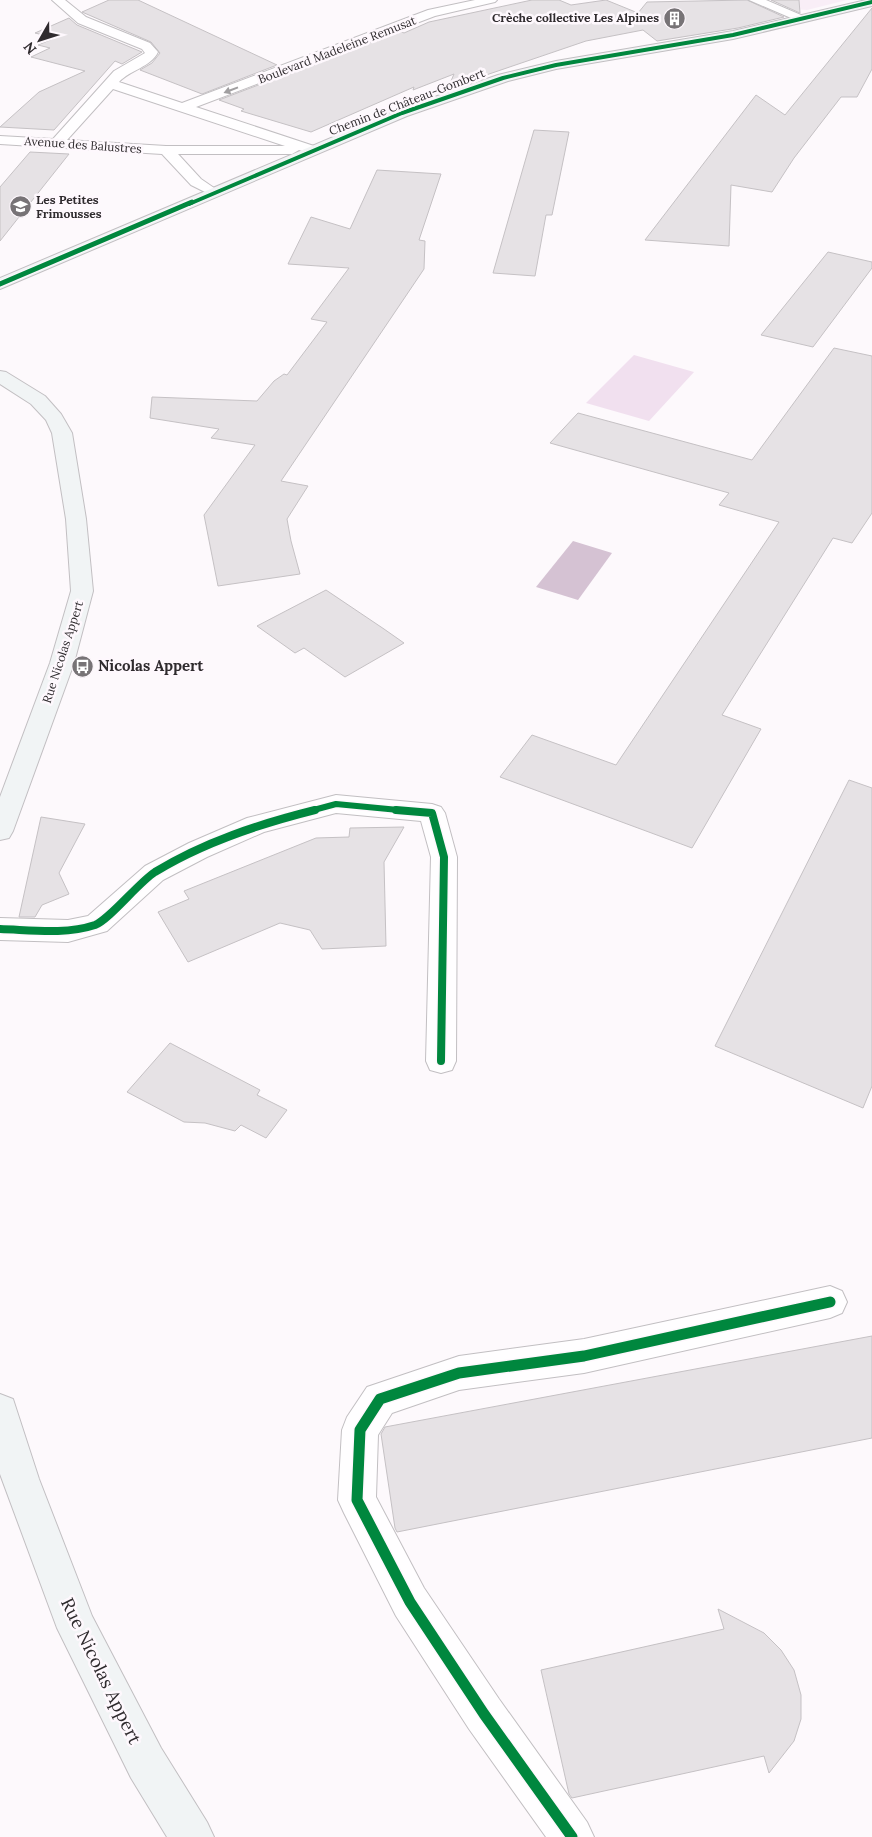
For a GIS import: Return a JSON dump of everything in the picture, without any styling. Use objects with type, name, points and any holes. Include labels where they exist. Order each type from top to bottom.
[{"type":"street","points":[[57,143],[119,74],[150,56],[152,52],[146,46],[82,20],[58,0]]},
{"type":"street","name":"Boulevard Madeleine Remusat","points":[[184,107],[432,13],[491,0]]},
{"type":"street","points":[[755,0],[802,18]]},
{"type":"street","name":"Chemin de Château-Gombert","points":[[0,284],[402,113],[503,78],[556,65],[733,36],[872,2]]},
{"type":"street","points":[[111,84],[312,150]]},
{"type":"street","points":[[239,127],[250,135],[257,146],[253,154]]},
{"type":"street","name":"Avenue des Balustres","points":[[0,140],[253,154],[312,150]]},
{"type":"street","points":[[166,150],[196,182],[213,192]]},
{"type":"street","name":"Avenue des Balustres","points":[[253,154],[272,167]]},
{"type":"street","name":"Rue Nicolas Appert","points":[[0,376],[38,400],[54,418],[62,434],[76,519],[82,591],[62,663],[0,831]]},
{"type":"street","points":[[0,929],[68,931],[97,924],[154,873],[198,850],[256,825],[336,804],[432,813],[444,857],[441,1061]]},
{"type":"street","points":[[572,1837],[484,1714],[410,1602],[357,1500],[360,1430],[380,1399],[459,1373],[584,1356],[830,1302]]},
{"type":"street","name":"Rue Nicolas Appert","points":[[0,1412],[20,1479],[77,1628],[146,1763],[192,1837]]},
{"type":"shaded area","points":[[770,0],[847,0],[807,10],[795,9]]},
{"type":"shaded area","points":[[634,355],[694,372],[649,421],[586,403]]},
{"type":"shaded area","points":[[573,541],[612,553],[578,600],[536,587]]},
{"type":"building","points":[[109,0],[138,0],[277,65],[202,94],[140,70],[152,63],[160,53],[151,42],[82,12]]},
{"type":"building","points":[[532,0],[559,0],[571,5],[606,0],[638,13],[647,2],[747,0],[784,17],[738,28],[657,41],[643,30],[586,41],[448,88],[454,74],[413,90],[414,87],[311,132],[241,111],[244,109],[219,100],[400,31],[404,33],[429,22]]},
{"type":"building","points":[[771,0],[799,0],[800,13]]},
{"type":"building","points":[[872,8],[872,69],[857,97],[841,97],[794,158],[772,192],[731,185],[729,246],[645,240],[756,95],[785,115]]},
{"type":"building","points":[[69,18],[77,25],[142,52],[122,64],[115,61],[54,130],[0,127],[39,92],[85,71],[31,57],[50,48],[38,45],[55,38],[35,33]]},
{"type":"building","points":[[534,130],[569,132],[552,215],[546,215],[535,276],[493,273]]},
{"type":"building","points":[[30,152],[69,154],[0,241],[0,187]]},
{"type":"building","points":[[377,170],[441,174],[419,240],[425,241],[424,269],[281,481],[308,486],[287,519],[300,574],[218,586],[204,515],[255,445],[211,438],[219,429],[150,418],[152,397],[257,401],[274,381],[284,374],[287,375],[327,322],[311,319],[349,268],[288,264],[311,217],[350,229]]},
{"type":"building","points":[[828,252],[872,262],[872,268],[813,347],[761,335]]},
{"type":"building","points":[[834,348],[872,356],[872,513],[852,543],[833,538],[722,715],[761,729],[692,848],[500,777],[532,735],[616,765],[779,522],[719,505],[729,493],[550,443],[578,413],[752,460]]},
{"type":"building","points":[[326,590],[404,643],[345,677],[304,648],[295,653],[257,626]]},
{"type":"building","points":[[849,780],[872,788],[872,1086],[863,1108],[715,1046]]},
{"type":"building","points":[[41,817],[85,824],[59,873],[69,894],[42,905],[35,917],[19,917]]},
{"type":"building","points":[[404,827],[384,862],[386,946],[322,949],[310,930],[280,923],[188,962],[158,912],[189,899],[184,891],[316,838],[349,837],[350,828]]},
{"type":"building","points":[[170,1043],[260,1090],[257,1095],[287,1110],[266,1138],[241,1125],[235,1131],[205,1123],[184,1122],[127,1092]]},
{"type":"building","points":[[872,1336],[872,1438],[397,1532],[395,1528],[381,1434],[385,1427]]},
{"type":"building","points":[[718,1609],[764,1633],[781,1650],[794,1670],[801,1695],[801,1719],[794,1741],[769,1773],[764,1756],[572,1798],[569,1794],[541,1670],[724,1629]]},
{"type":"cycle path","points":[[0,284],[402,113],[503,78],[556,65],[733,35],[872,2]]},
{"type":"cycle path","points":[[0,929],[68,931],[97,924],[154,873],[198,850],[256,825],[336,804],[432,813],[444,857],[441,1061]]},
{"type":"cycle path","points":[[572,1837],[484,1714],[410,1602],[357,1500],[360,1430],[380,1399],[459,1373],[584,1356],[830,1302]]},
{"type":"place","name":"Crèche collective Les Alpines","points":[[675,18]]},
{"type":"place","name":"Les Petites Frimousses","points":[[20,207]]},
{"type":"place","name":"Nicolas Appert","points":[[82,666]]}]
